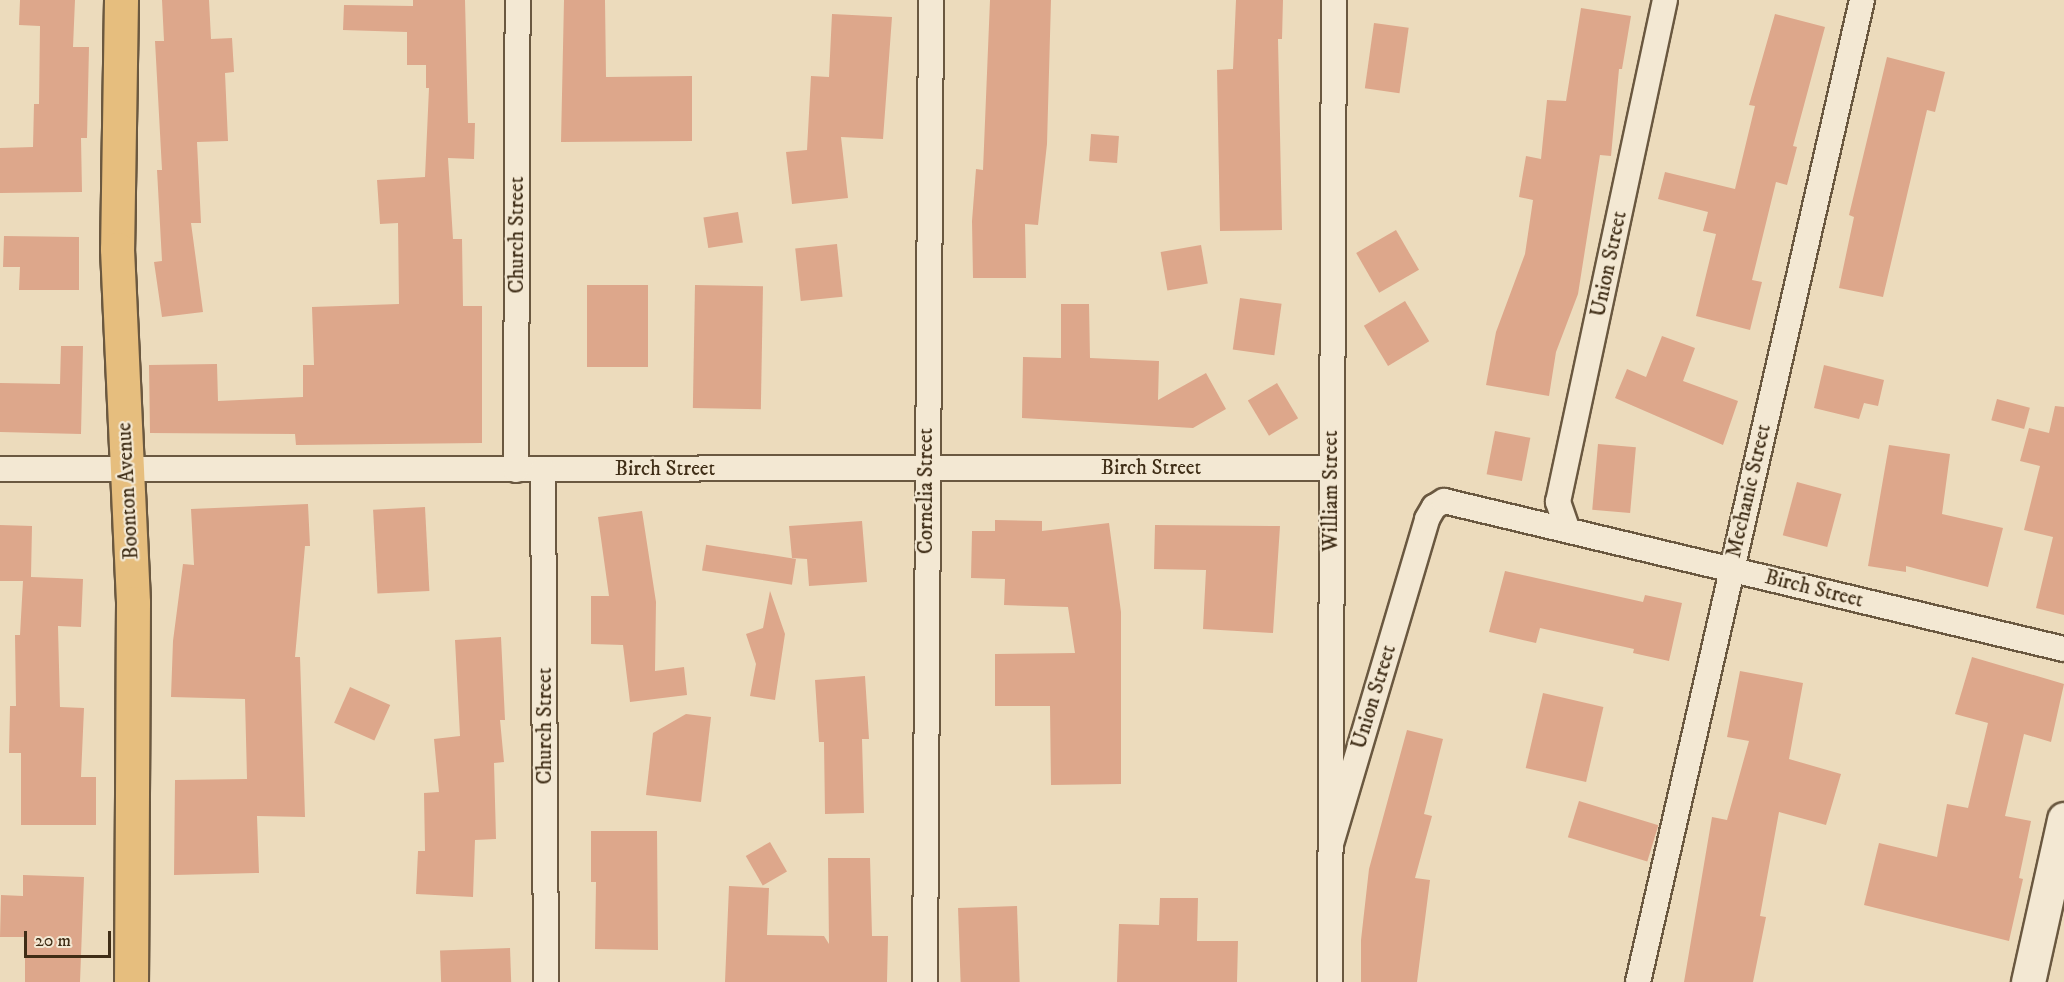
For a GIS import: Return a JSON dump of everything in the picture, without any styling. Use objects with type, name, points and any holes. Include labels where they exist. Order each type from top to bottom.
[{"type":"main road","name":"Boonton Avenue","points":[[121,0],[117,249],[133,603],[131,982]]},
{"type":"street","name":"Church Street","points":[[516,470],[518,0]]},
{"type":"street","name":"Cornelia Street","points":[[926,982],[926,467],[932,0]]},
{"type":"street","name":"William Street","points":[[1330,982],[1334,0]]},
{"type":"street","name":"Union Street","points":[[1567,528],[1558,502],[1665,0]]},
{"type":"street","name":"Mechanic Street","points":[[1638,982],[1862,0]]},
{"type":"street","name":"Birch Street","points":[[0,470],[1331,468]]},
{"type":"street","name":"Church Street","points":[[543,469],[546,982]]},
{"type":"street","name":"Union Street","points":[[1331,844],[1427,519],[1434,507],[1444,501],[1458,502]]},
{"type":"street","name":"Birch Street","points":[[1458,502],[2064,649]]},
{"type":"street","points":[[2028,982],[2064,819]]},
{"type":"building","points":[[20,0],[75,0],[73,47],[89,47],[87,138],[81,138],[82,192],[0,193],[0,148],[33,147],[34,104],[39,104],[40,26],[19,25]]},
{"type":"building","points":[[162,0],[209,0],[211,39],[232,38],[234,72],[225,73],[228,141],[197,142],[201,223],[191,223],[203,312],[162,317],[154,262],[162,261],[157,170],[162,170],[155,41],[164,41]]},
{"type":"building","points":[[413,0],[465,0],[468,123],[475,123],[474,159],[448,158],[453,239],[462,239],[463,306],[482,306],[482,443],[296,445],[295,434],[150,433],[149,365],[217,364],[218,401],[303,397],[303,365],[314,365],[312,307],[399,304],[398,223],[380,224],[377,180],[425,177],[429,88],[426,88],[426,65],[407,65],[407,32],[343,30],[344,5],[413,6]]},
{"type":"building","points":[[564,0],[605,0],[606,77],[692,76],[692,141],[561,142]]},
{"type":"building","points":[[990,0],[1051,0],[1047,144],[1038,225],[1025,224],[1026,278],[973,278],[972,221],[976,169],[983,170]]},
{"type":"building","points":[[1236,0],[1283,0],[1282,39],[1278,39],[1282,230],[1220,231],[1217,70],[1233,69]]},
{"type":"building","points":[[1581,8],[1631,16],[1622,69],[1619,69],[1611,156],[1600,155],[1578,294],[1556,352],[1549,396],[1486,385],[1496,332],[1525,254],[1533,200],[1519,197],[1526,156],[1541,159],[1547,100],[1566,101]]},
{"type":"building","points":[[832,14],[892,17],[883,139],[841,137],[848,198],[792,204],[786,152],[807,150],[811,76],[829,77]]},
{"type":"building","points":[[1775,14],[1825,27],[1793,146],[1797,147],[1787,185],[1776,182],[1752,280],[1762,282],[1750,330],[1696,316],[1716,234],[1703,231],[1708,212],[1658,199],[1665,172],[1735,189],[1755,106],[1749,105]]},
{"type":"building","points":[[1374,23],[1409,28],[1399,93],[1365,88]]},
{"type":"building","points":[[1887,57],[1945,72],[1935,112],[1927,110],[1883,297],[1839,288],[1854,217],[1849,215]]},
{"type":"building","points":[[1091,134],[1119,136],[1117,163],[1089,161]]},
{"type":"building","points":[[738,212],[743,243],[708,248],[703,217]]},
{"type":"building","points":[[1396,230],[1419,270],[1379,293],[1356,253]]},
{"type":"building","points":[[4,236],[79,237],[79,290],[19,290],[20,267],[3,267]]},
{"type":"building","points":[[837,244],[843,297],[801,301],[795,248]]},
{"type":"building","points":[[1201,245],[1208,283],[1167,291],[1161,252]]},
{"type":"building","points":[[587,285],[648,285],[648,367],[587,367]]},
{"type":"building","points":[[695,285],[763,286],[761,409],[693,408]]},
{"type":"building","points":[[1240,298],[1282,304],[1274,355],[1233,349]]},
{"type":"building","points":[[1405,301],[1429,341],[1388,366],[1364,326]]},
{"type":"building","points":[[1061,304],[1089,304],[1090,358],[1159,361],[1158,400],[1206,373],[1226,409],[1193,428],[1022,418],[1023,357],[1061,358]]},
{"type":"building","points":[[1662,336],[1695,348],[1683,381],[1738,401],[1723,445],[1615,398],[1627,369],[1646,377]]},
{"type":"building","points":[[61,346],[83,346],[81,434],[0,432],[0,383],[60,384]]},
{"type":"building","points":[[1824,365],[1884,380],[1878,406],[1864,403],[1859,419],[1814,408]]},
{"type":"building","points":[[1277,383],[1298,418],[1269,436],[1248,401]]},
{"type":"building","points":[[1997,399],[2030,408],[2024,429],[1991,420]]},
{"type":"building","points":[[2055,406],[2064,407],[2064,615],[2036,608],[2053,537],[2024,530],[2040,466],[2020,461],[2029,428],[2049,433]]},
{"type":"building","points":[[1495,431],[1530,438],[1522,481],[1487,474]]},
{"type":"building","points":[[1598,444],[1636,447],[1630,513],[1592,510]]},
{"type":"building","points":[[1889,445],[1950,454],[1942,514],[2003,528],[1988,587],[1906,566],[1906,572],[1868,566]]},
{"type":"building","points":[[1797,482],[1841,494],[1827,547],[1783,535]]},
{"type":"building","points":[[308,504],[310,546],[305,546],[295,657],[300,657],[305,817],[257,816],[259,873],[174,875],[175,780],[247,779],[245,699],[171,697],[173,641],[183,564],[194,565],[191,509]]},
{"type":"building","points":[[425,507],[429,591],[377,594],[373,510]]},
{"type":"building","points":[[642,511],[656,602],[655,671],[684,667],[687,695],[630,702],[623,645],[591,644],[591,596],[609,596],[598,517]]},
{"type":"building","points":[[995,520],[1042,521],[1042,531],[1109,523],[1121,612],[1121,784],[1051,785],[1050,706],[995,706],[995,654],[1075,653],[1068,607],[1004,605],[1005,579],[971,578],[972,531],[995,531]]},
{"type":"building","points":[[862,521],[867,582],[809,586],[807,559],[792,558],[789,526]]},
{"type":"building","points":[[0,525],[32,526],[31,577],[83,579],[81,627],[58,626],[60,707],[84,708],[81,777],[96,777],[96,825],[21,825],[21,753],[9,753],[10,706],[16,706],[15,635],[20,635],[23,581],[0,581]]},
{"type":"building","points":[[1155,525],[1280,526],[1273,633],[1203,629],[1206,570],[1154,569]]},
{"type":"building","points":[[706,545],[796,559],[792,585],[702,570]]},
{"type":"building","points":[[1505,571],[1643,602],[1645,595],[1682,603],[1669,661],[1633,653],[1634,649],[1540,628],[1536,643],[1489,632]]},
{"type":"building","points":[[770,591],[785,634],[775,700],[750,696],[756,664],[746,634],[763,628]]},
{"type":"building","points":[[501,637],[505,720],[500,720],[504,762],[494,763],[496,839],[475,840],[473,897],[416,894],[418,851],[425,851],[424,793],[439,792],[434,739],[460,736],[455,640]]},
{"type":"building","points":[[1972,657],[2064,684],[2051,742],[2024,734],[2005,816],[2031,821],[2019,878],[2023,879],[2009,941],[1864,905],[1879,843],[1937,857],[1947,804],[1968,808],[1988,723],[1955,714]]},
{"type":"building","points":[[1740,671],[1803,683],[1789,759],[1841,774],[1826,825],[1779,812],[1760,916],[1766,917],[1753,982],[1684,982],[1712,817],[1727,820],[1749,741],[1727,737]]},
{"type":"building","points":[[865,676],[869,739],[862,739],[864,813],[825,814],[824,742],[819,742],[815,680]]},
{"type":"building","points":[[350,687],[390,705],[374,741],[334,723]]},
{"type":"building","points":[[1543,693],[1603,707],[1586,782],[1526,768]]},
{"type":"building","points":[[686,714],[711,717],[701,802],[646,795],[653,733]]},
{"type":"building","points":[[1407,730],[1443,739],[1424,814],[1432,816],[1415,878],[1430,880],[1417,982],[1361,982],[1361,940],[1369,869]]},
{"type":"building","points":[[1579,801],[1658,825],[1647,862],[1568,837]]},
{"type":"building","points":[[591,831],[657,831],[658,950],[595,949],[596,882],[591,882]]},
{"type":"building","points":[[770,842],[787,871],[763,885],[746,856]]},
{"type":"building","points":[[828,858],[870,858],[872,936],[888,936],[887,982],[725,982],[729,886],[769,888],[767,935],[824,936],[829,944]]},
{"type":"building","points":[[23,875],[84,877],[80,982],[25,982],[25,937],[0,937],[1,895],[23,896]]},
{"type":"building","points":[[1160,898],[1198,898],[1197,941],[1238,941],[1237,982],[1117,982],[1119,924],[1159,925]]},
{"type":"building","points":[[1017,906],[1020,982],[961,982],[958,908]]},
{"type":"building","points":[[510,948],[511,982],[441,982],[440,950]]}]
